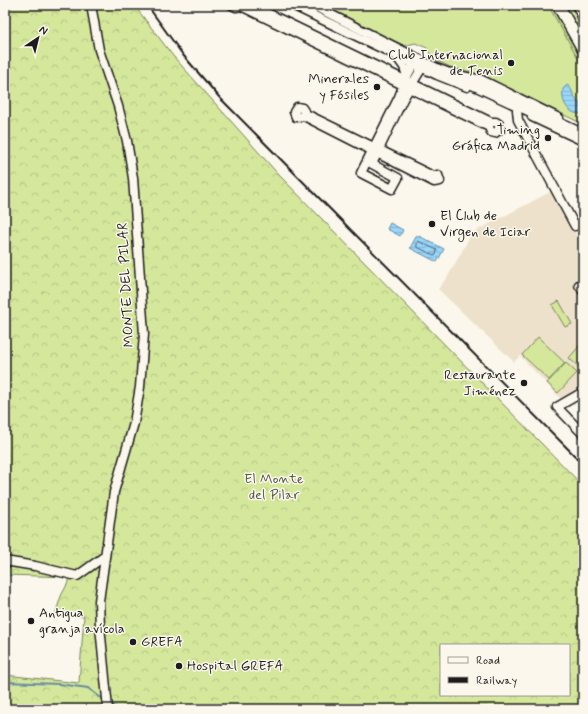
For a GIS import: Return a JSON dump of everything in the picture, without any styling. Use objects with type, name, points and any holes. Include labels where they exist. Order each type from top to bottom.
[{"type":"highway","points":[[558,5],[583,49]]},
{"type":"highway","points":[[565,5],[583,38]]},
{"type":"highway","points":[[578,5],[583,15]]},
{"type":"highway","points":[[455,78],[486,88],[583,135]]},
{"type":"street","name":"MONTE DEL PILAR","points":[[91,5],[99,50],[118,106],[127,141],[133,178],[144,334],[140,387],[134,423],[114,492],[99,601],[108,708]]},
{"type":"street","points":[[232,5],[236,7],[241,6],[409,82],[489,127],[491,132],[497,132],[499,130],[499,124],[496,122],[491,122],[409,82],[251,5]]},
{"type":"street","points":[[292,5],[395,54],[455,78],[517,110],[583,141]]},
{"type":"street","points":[[306,5],[322,13],[329,23]]},
{"type":"street","points":[[312,5],[417,62],[437,75]]},
{"type":"street","points":[[395,54],[404,68],[409,82]]},
{"type":"street","points":[[376,150],[372,164],[398,178],[392,189],[361,173],[376,150],[417,62]]},
{"type":"street","points":[[409,82],[437,75],[482,80],[583,130]]},
{"type":"street","points":[[376,150],[306,114],[301,107],[295,109],[294,112],[296,117],[304,116],[376,150],[433,176],[438,175],[440,181],[435,182],[376,150]]},
{"type":"street","points":[[517,110],[518,120],[574,226],[583,221]]},
{"type":"street","points":[[583,392],[556,407],[583,434]]},
{"type":"street","points":[[5,561],[35,566],[77,576],[105,556]]},
{"type":"shaded area","points":[[552,191],[583,247],[583,278],[573,284],[583,297],[583,387],[561,399],[520,356],[514,362],[438,289],[447,278],[472,233]]},
{"type":"green space","name":"El Monte del Pilar","points":[[5,5],[134,5],[173,56],[278,174],[583,486],[583,709],[5,709],[5,675],[79,683],[84,616],[55,615],[61,596],[71,577],[5,575]]},
{"type":"green space","name":"Club Internacional de Tenis","points":[[318,5],[548,5],[583,67],[583,124],[473,72],[454,69],[432,58],[427,48],[415,43],[405,46]]},
{"type":"green space","points":[[546,5],[583,5],[583,76]]},
{"type":"green space","points":[[559,301],[572,324],[565,327],[552,305]]},
{"type":"green space","points":[[538,337],[565,363],[549,380],[522,355]]},
{"type":"green space","points":[[581,344],[583,346],[583,371],[569,358]]},
{"type":"green space","points":[[566,363],[577,373],[558,393],[547,383]]},
{"type":"water","points":[[567,85],[571,89],[576,100],[583,107],[581,114],[572,112],[564,103],[563,89]]},
{"type":"water","points":[[390,223],[403,230],[400,236],[387,229]]},
{"type":"water","points":[[417,235],[444,249],[437,262],[410,248]]},
{"type":"waterway","points":[[5,682],[59,684],[88,688],[105,701]]},
{"type":"waterway","points":[[111,704],[119,709]]},
{"type":"railway","points":[[147,5],[183,55],[220,98],[583,464]]},
{"type":"place","name":"Club Internacional de Tenis","points":[[511,63]]},
{"type":"place","name":"Minerales y Fósiles","points":[[377,87]]},
{"type":"place","name":"Timing Gráfica Madrid","points":[[548,138]]},
{"type":"place","name":"El Club de Virgen de Iciar","points":[[432,224]]},
{"type":"place","name":"Restaurante Jiménez","points":[[524,383]]},
{"type":"place","name":"Antigua granja avícola","points":[[31,621]]},
{"type":"place","name":"GREFA","points":[[133,642]]},
{"type":"place","name":"Hospital GREFA","points":[[179,666]]}]
